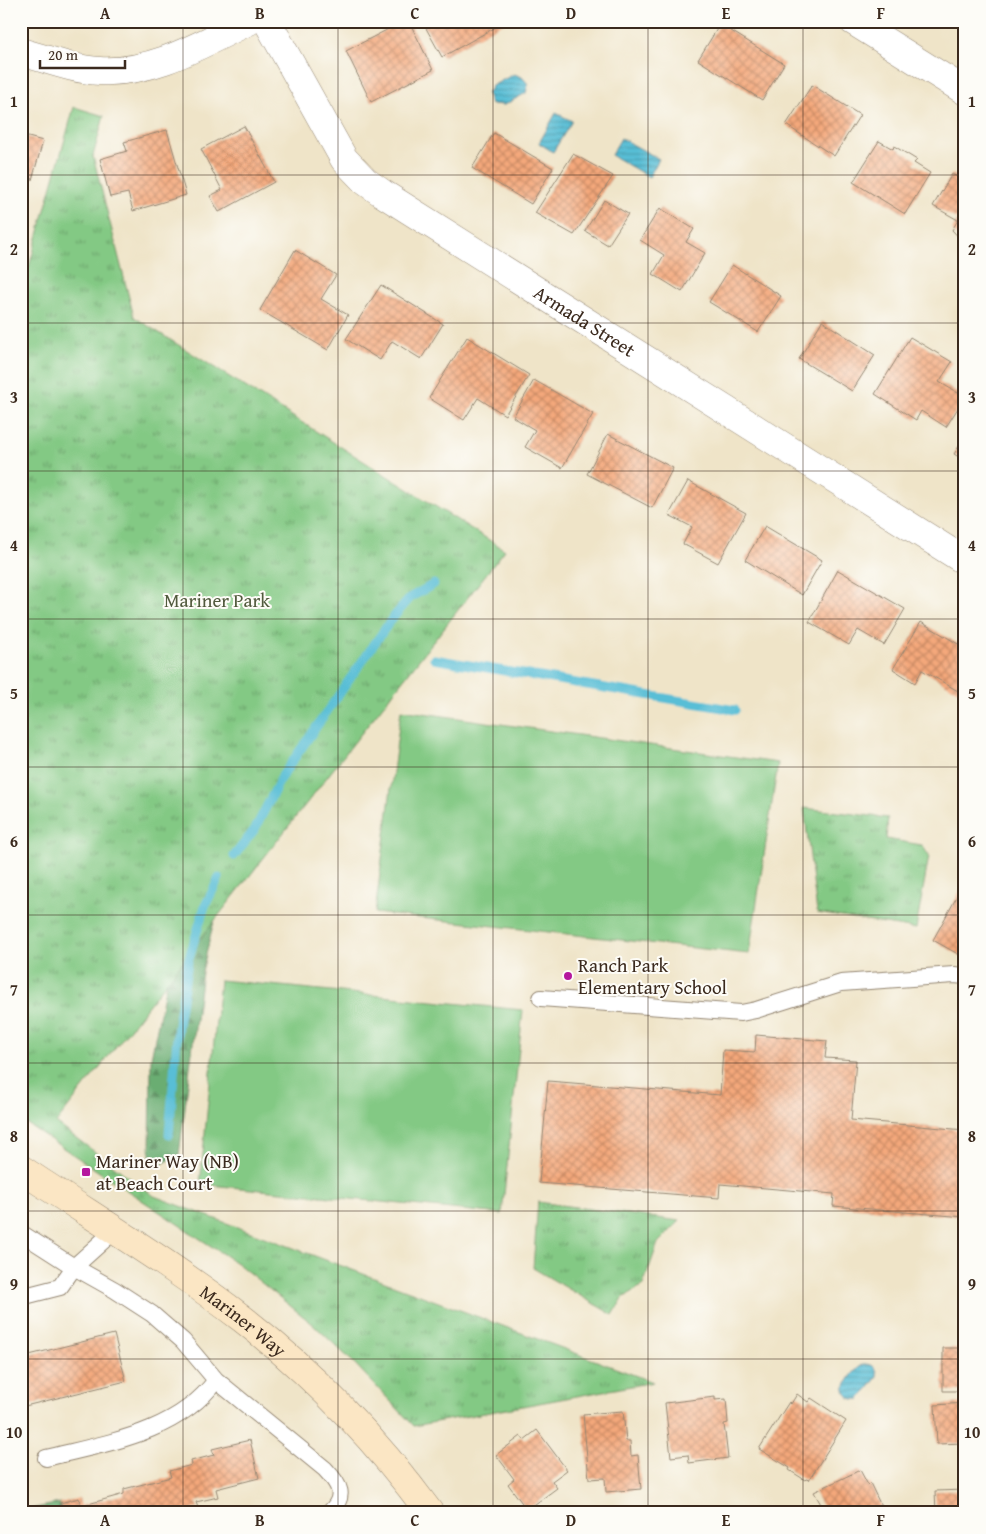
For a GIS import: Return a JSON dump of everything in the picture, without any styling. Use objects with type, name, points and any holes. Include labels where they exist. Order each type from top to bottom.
[{"type":"main road","name":"Mariner Way","points":[[21,1169],[207,1293],[245,1321],[333,1399],[409,1484],[430,1513]]},
{"type":"street","points":[[21,52],[89,70],[118,71],[152,64],[249,21]]},
{"type":"street","name":"Armada Street","points":[[268,21],[344,159],[365,181],[390,199],[965,560]]},
{"type":"street","points":[[853,21],[965,91]]},
{"type":"lane","points":[[541,998],[741,1013],[841,983],[954,975],[965,976]]},
{"type":"lane","points":[[21,1297],[60,1287],[74,1267],[114,1231]]},
{"type":"lane","points":[[21,1233],[152,1314],[183,1341],[216,1380],[325,1469],[337,1482],[340,1494],[335,1506],[329,1513]]},
{"type":"lane","points":[[46,1458],[125,1438],[160,1425],[194,1405],[206,1394],[216,1380]]},
{"type":"green space","name":"Mariner Park","points":[[74,107],[104,116],[93,156],[134,317],[505,550],[56,1123],[154,1196],[653,1382],[414,1426],[354,1363],[314,1325],[238,1264],[21,1120],[21,295]]},
{"type":"green space","points":[[401,710],[778,763],[749,954],[375,913]]},
{"type":"green space","points":[[804,808],[888,818],[886,839],[922,845],[929,856],[916,929],[817,913]]},
{"type":"green space","points":[[222,896],[202,972],[179,1155],[158,1166],[150,1157],[151,1058],[173,948]]},
{"type":"green space","points":[[220,980],[523,1010],[502,1214],[200,1184]]},
{"type":"green space","points":[[538,1202],[680,1221],[658,1243],[643,1285],[623,1298],[613,1315],[533,1268]]},
{"type":"green space","points":[[60,1503],[61,1513],[21,1513],[21,1511]]},
{"type":"water","points":[[514,74],[522,77],[528,84],[526,93],[504,105],[491,104],[487,94],[492,86]]},
{"type":"water","points":[[556,113],[572,121],[553,152],[539,143]]},
{"type":"water","points":[[621,138],[659,159],[649,177],[611,155]]},
{"type":"water","points":[[865,1364],[874,1367],[877,1371],[877,1377],[860,1399],[852,1399],[844,1390],[852,1375]]},
{"type":"building","points":[[404,21],[409,21],[433,70],[371,102],[346,51]]},
{"type":"building","points":[[422,21],[507,21],[442,57]]},
{"type":"building","points":[[720,24],[784,64],[762,100],[698,60]]},
{"type":"building","points":[[812,85],[860,115],[834,156],[786,125]]},
{"type":"building","points":[[244,126],[274,182],[219,212],[210,196],[222,190],[201,149]]},
{"type":"building","points":[[167,130],[186,195],[133,211],[128,193],[110,197],[100,159],[127,151],[124,142]]},
{"type":"building","points":[[494,133],[553,168],[531,204],[472,168]]},
{"type":"building","points":[[21,135],[43,141],[32,180],[21,177]]},
{"type":"building","points":[[879,141],[893,149],[894,146],[917,160],[914,163],[930,173],[905,214],[853,182]]},
{"type":"building","points":[[573,154],[613,176],[574,235],[535,213]]},
{"type":"building","points":[[952,174],[965,181],[965,244],[952,230],[958,220],[933,206]]},
{"type":"building","points":[[604,200],[628,214],[608,245],[585,231]]},
{"type":"building","points":[[660,208],[694,229],[686,242],[705,253],[682,292],[653,274],[664,255],[640,240]]},
{"type":"building","points":[[295,250],[336,275],[321,299],[348,315],[328,350],[260,310]]},
{"type":"building","points":[[732,265],[781,296],[758,332],[709,302]]},
{"type":"building","points":[[381,285],[443,324],[421,359],[392,341],[380,360],[346,339]]},
{"type":"building","points":[[822,321],[875,355],[852,391],[799,359]]},
{"type":"building","points":[[467,337],[529,375],[505,415],[478,398],[464,420],[429,398]]},
{"type":"building","points":[[910,337],[952,362],[939,382],[965,397],[946,427],[921,411],[916,420],[875,394]]},
{"type":"building","points":[[534,380],[593,414],[562,468],[525,447],[535,430],[513,417]]},
{"type":"building","points":[[608,434],[673,468],[652,508],[587,474]]},
{"type":"building","points":[[965,437],[965,461],[954,454]]},
{"type":"building","points":[[688,481],[746,513],[718,563],[683,544],[692,527],[669,515]]},
{"type":"building","points":[[765,526],[822,560],[802,595],[745,560]]},
{"type":"building","points":[[838,570],[905,609],[884,645],[858,630],[849,645],[809,622]]},
{"type":"building","points":[[921,622],[965,648],[965,681],[958,691],[922,670],[915,683],[893,669]]},
{"type":"building","points":[[965,882],[965,958],[933,940]]},
{"type":"building","points":[[756,1035],[827,1041],[825,1058],[856,1060],[851,1120],[965,1130],[965,1217],[833,1206],[834,1194],[720,1184],[719,1198],[539,1183],[548,1081],[720,1095],[723,1050],[755,1052]]},
{"type":"building","points":[[114,1334],[126,1381],[21,1407],[21,1357]]},
{"type":"building","points":[[943,1348],[965,1348],[965,1391],[943,1391]]},
{"type":"building","points":[[797,1394],[808,1402],[811,1398],[846,1421],[809,1480],[805,1480],[789,1470],[790,1468],[759,1449],[789,1402],[791,1404]]},
{"type":"building","points":[[715,1397],[715,1400],[726,1399],[728,1423],[724,1424],[728,1458],[689,1463],[688,1455],[671,1457],[665,1403]]},
{"type":"building","points":[[965,1403],[965,1443],[937,1444],[935,1405]]},
{"type":"building","points":[[623,1411],[626,1441],[630,1441],[631,1456],[638,1455],[641,1489],[606,1492],[605,1478],[589,1479],[583,1414]]},
{"type":"building","points":[[537,1430],[567,1470],[552,1481],[557,1488],[527,1510],[508,1484],[514,1479],[496,1455],[521,1436],[524,1440]]},
{"type":"building","points":[[250,1440],[259,1478],[216,1489],[218,1497],[196,1502],[198,1508],[177,1513],[62,1513],[60,1503],[79,1498],[81,1506],[124,1494],[124,1489],[171,1477],[169,1471],[192,1465],[191,1461],[214,1455],[212,1449]]},
{"type":"building","points":[[860,1470],[868,1485],[870,1483],[884,1512],[813,1513],[823,1508],[814,1492]]},
{"type":"building","points":[[965,1490],[965,1513],[936,1513],[935,1491]]},
{"type":"waterway","points":[[234,856],[255,829],[282,776],[391,620],[411,597],[434,584]]},
{"type":"waterway","points":[[434,659],[735,710]]},
{"type":"waterway","points":[[169,1135],[178,1025],[188,961],[205,906],[219,878]]},
{"type":"place","name":"Ranch Park Elementary School","points":[[568,976]]},
{"type":"place","name":"Mariner Way (NB) at Beach Court","points":[[86,1172]]}]
